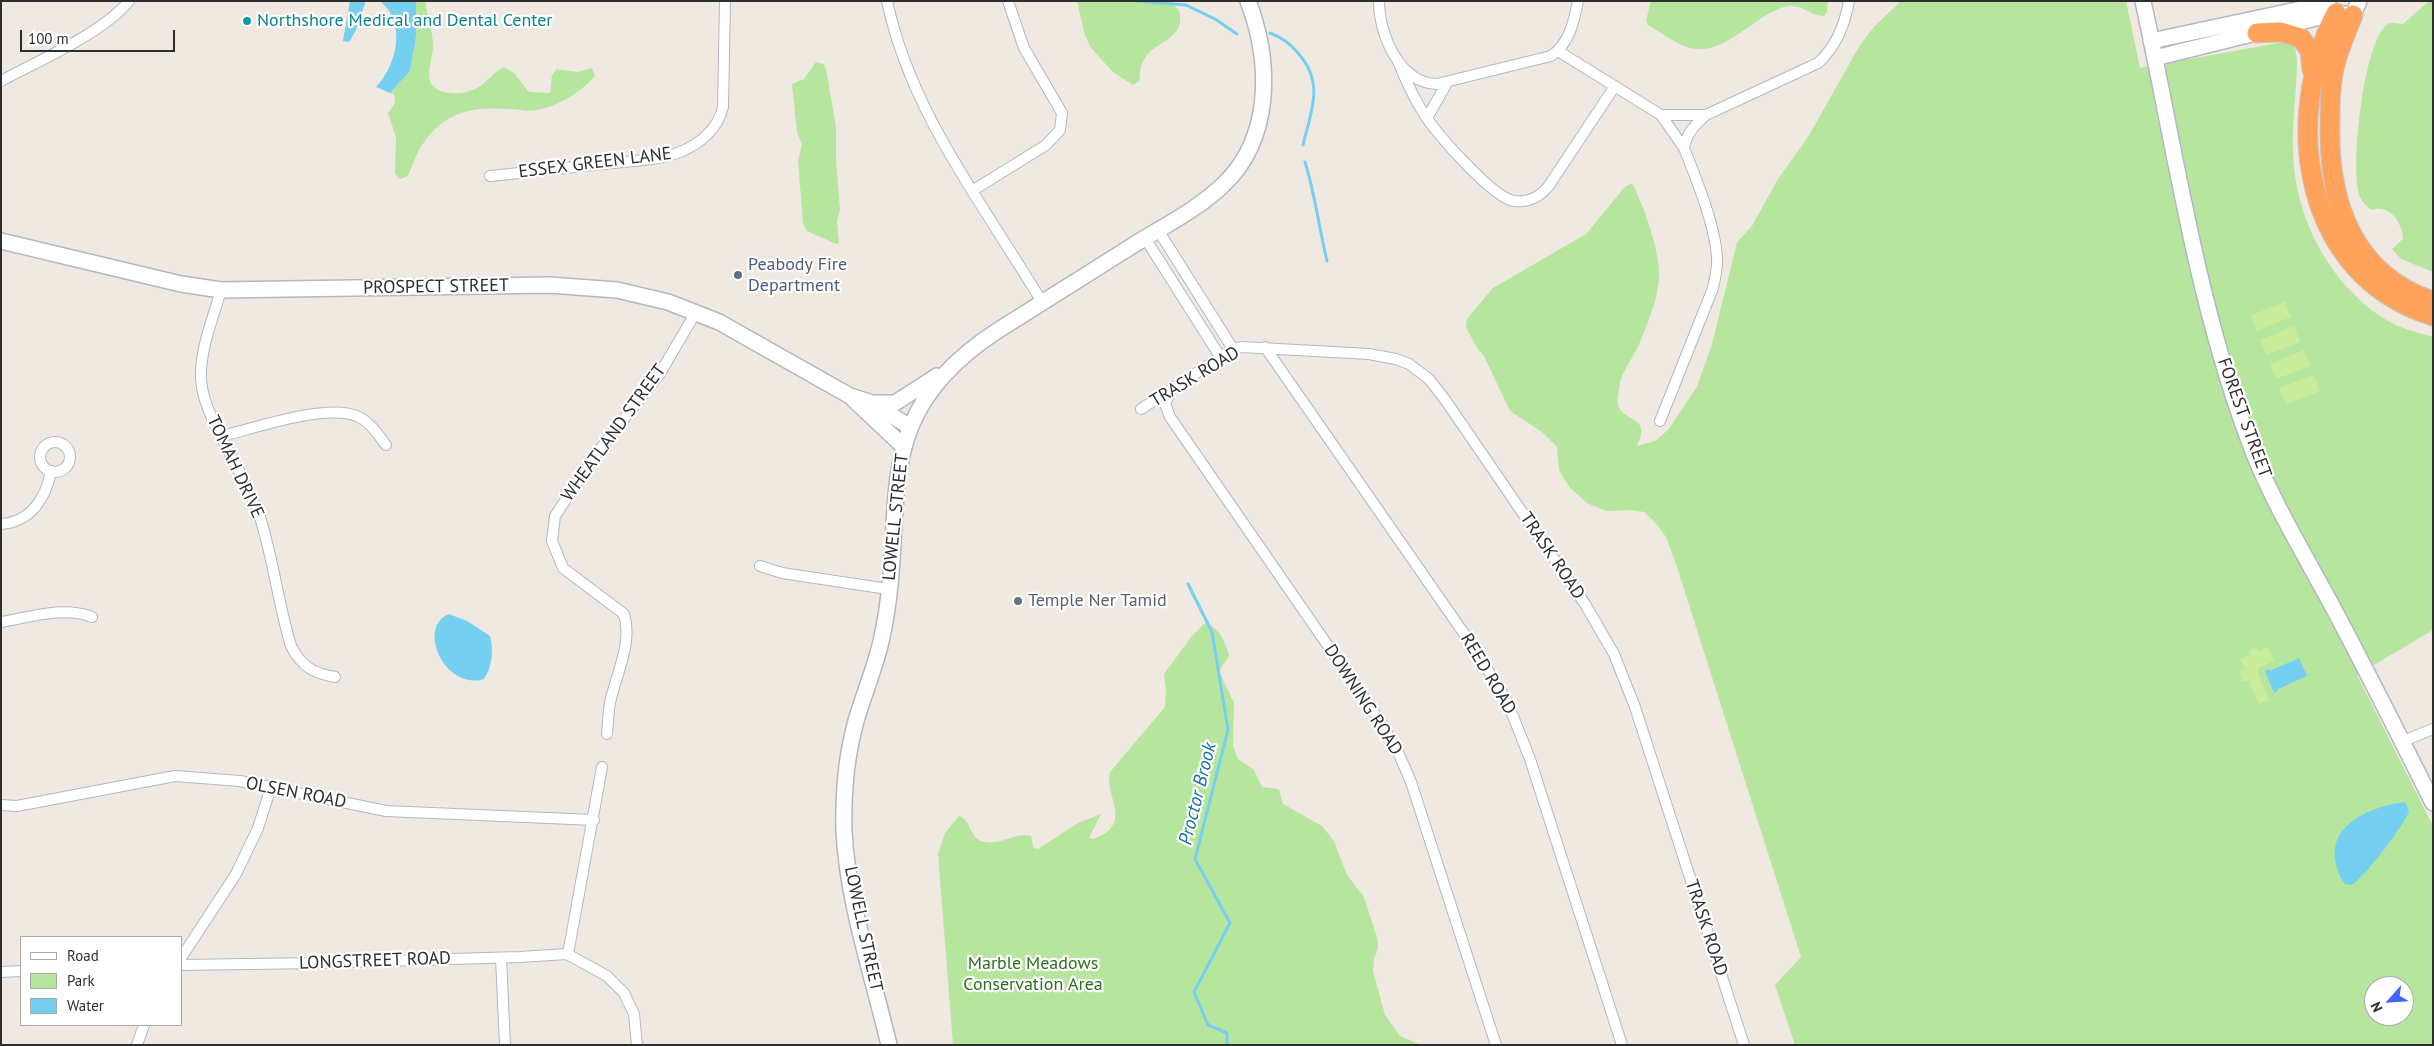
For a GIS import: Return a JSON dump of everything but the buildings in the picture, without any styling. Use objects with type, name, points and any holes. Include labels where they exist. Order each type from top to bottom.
[{"type":"highway","points":[[2311,90],[2318,59],[2347,8]]},
{"type":"highway","points":[[2347,8],[2334,66],[2332,87],[2329,150],[2336,196],[2351,233],[2368,258],[2403,287],[2433,301]]},
{"type":"highway","points":[[2256,34],[2281,32],[2292,34],[2301,38],[2307,44],[2312,59],[2308,130],[2311,177],[2326,223],[2348,258],[2374,285],[2404,305],[2433,316]]},
{"type":"street","points":[[1,81],[97,28],[116,15],[129,1]]},
{"type":"street","name":"ESSEX GREEN LANE","points":[[490,176],[654,158],[682,152],[699,142],[721,117],[723,107],[725,1]]},
{"type":"street","points":[[887,1],[902,55],[919,98],[972,190],[1042,302]]},
{"type":"street","points":[[972,190],[1046,145],[1055,138],[1062,122],[1058,105],[1024,48],[1008,1]]},
{"type":"street","name":"LOWELL STREET","points":[[889,1045],[855,904],[844,831],[847,764],[856,723],[882,636],[888,589],[896,485],[902,446],[910,427],[932,389],[950,367],[983,340],[1152,234],[1222,186],[1239,165],[1251,144],[1260,118],[1264,80],[1261,44],[1248,1]]},
{"type":"street","points":[[1379,1],[1383,26],[1397,59],[1427,118],[1496,192],[1514,201],[1534,199],[1548,187],[1615,86]]},
{"type":"street","points":[[1397,59],[1406,71],[1428,84],[1447,83],[1544,58],[1558,51],[1567,39],[1578,1]]},
{"type":"street","points":[[1684,148],[1688,132],[1706,115],[1818,63],[1828,53],[1840,33],[1849,1]]},
{"type":"street","name":"FOREST STREET","points":[[2143,1],[2196,266],[2209,317],[2243,425],[2259,465],[2287,522],[2403,741],[2433,804]]},
{"type":"street","points":[[2242,21],[2295,1]]},
{"type":"street","points":[[2151,41],[2311,7],[2347,8]]},
{"type":"street","points":[[2155,58],[2256,34],[2347,8]]},
{"type":"street","points":[[1558,51],[1662,115],[1684,148],[1713,234],[1718,258],[1713,288],[1660,421]]},
{"type":"street","points":[[1427,118],[1447,83]]},
{"type":"street","points":[[1662,115],[1706,115]]},
{"type":"street","points":[[1152,234],[1233,349]]},
{"type":"street","points":[[1152,234],[1221,358]]},
{"type":"street","name":"PROSPECT STREET","points":[[1,241],[181,284],[221,290],[574,285],[634,294],[696,312],[748,337],[850,396],[872,403],[910,427]]},
{"type":"street","name":"TOMAH DRIVE","points":[[221,290],[205,342],[201,379],[206,404],[258,512],[291,646],[302,664],[311,671],[335,677]]},
{"type":"street","name":"WHEATLAND STREET","points":[[607,734],[610,705],[625,647],[627,625],[624,614],[563,568],[552,541],[555,516],[599,450],[659,374],[696,312]]},
{"type":"street","name":"TRASK ROAD","points":[[1141,409],[1233,349],[1242,347],[1382,356],[1409,364],[1429,379],[1564,572],[1609,645],[1629,690],[1744,1045]]},
{"type":"street","name":"REED ROAD","points":[[1265,347],[1474,648],[1506,701],[1528,753],[1622,1045]]},
{"type":"street","points":[[872,403],[895,403],[950,367]]},
{"type":"street","name":"DOWNING ROAD","points":[[1171,391],[1165,404],[1170,418],[1382,724],[1398,752],[1411,782],[1496,1045]]},
{"type":"street","name":"PROSPECT STREET","points":[[850,396],[902,446]]},
{"type":"street","points":[[222,436],[316,414],[339,412],[360,418],[371,426],[386,445]]},
{"type":"street","points":[[1,524],[23,517],[34,509],[43,497],[51,472]]},
{"type":"street","points":[[760,566],[782,573],[888,589]]},
{"type":"street","points":[[1,622],[61,612],[77,612],[92,617]]},
{"type":"street","points":[[2403,741],[2433,729]]},
{"type":"street","points":[[602,767],[594,820],[568,954],[607,976],[624,993],[634,1014],[637,1045]]},
{"type":"street","name":"OLSEN ROAD","points":[[1,806],[17,806],[174,776],[240,781],[386,811],[594,820]]},
{"type":"street","points":[[182,956],[236,874],[258,828],[271,787]]},
{"type":"street","name":"LONGSTREET ROAD","points":[[182,965],[501,958],[568,954]]},
{"type":"street","points":[[501,958],[505,1045]]},
{"type":"street","points":[[1,972],[20,971]]},
{"type":"street","points":[[137,1045],[144,1026]]},
{"type":"green space","points":[[416,1],[425,1],[433,41],[430,80],[432,85],[444,92],[464,93],[475,89],[504,67],[514,73],[529,92],[550,93],[552,75],[557,69],[578,72],[592,68],[595,76],[569,98],[545,108],[530,111],[513,109],[473,110],[453,117],[443,123],[425,141],[417,153],[408,176],[400,179],[395,174],[396,137],[388,113],[395,103],[394,94],[390,93],[410,71],[416,37]]},
{"type":"green space","points":[[1077,1],[1148,1],[1172,4],[1179,12],[1180,23],[1174,34],[1147,55],[1141,68],[1140,81],[1133,85],[1113,72],[1091,48],[1085,35]]},
{"type":"green space","points":[[1651,1],[1828,1],[1827,12],[1824,16],[1788,6],[1762,18],[1725,42],[1712,48],[1698,49],[1684,46],[1648,25],[1646,21]]},
{"type":"green space","points":[[1901,1],[2126,1],[2140,68],[2284,42],[2295,47],[2297,60],[2293,151],[2295,175],[2307,221],[2317,244],[2329,265],[2361,301],[2392,323],[2433,337],[2433,630],[2357,675],[2433,826],[2433,1045],[1795,1045],[1775,985],[1801,957],[1666,537],[1655,522],[1644,512],[1631,510],[1606,511],[1587,503],[1570,488],[1559,470],[1557,447],[1542,432],[1510,411],[1484,356],[1477,348],[1466,327],[1467,319],[1493,288],[1586,234],[1625,187],[1630,184],[1633,185],[1643,207],[1652,235],[1659,276],[1657,294],[1648,322],[1638,347],[1620,382],[1618,403],[1623,413],[1640,425],[1641,437],[1637,446],[1655,441],[1668,430],[1697,387],[1712,344],[1737,242],[1752,226],[1778,179],[1808,137],[1860,45],[1874,27]]},
{"type":"green space","points":[[2429,1],[2433,1],[2433,272],[2401,259],[2392,249],[2403,239],[2400,226],[2389,212],[2378,209],[2371,210],[2361,199],[2357,185],[2356,164],[2365,79],[2379,34],[2388,24],[2403,24]]},
{"type":"green space","points":[[816,62],[824,64],[826,69],[836,127],[836,161],[840,209],[837,222],[839,243],[836,244],[807,231],[803,223],[798,160],[802,145],[797,132],[792,84],[804,79]]},
{"type":"green space","points":[[2285,302],[2291,317],[2257,331],[2251,315]]},
{"type":"green space","points":[[2294,326],[2300,342],[2267,355],[2260,340]]},
{"type":"green space","points":[[2304,350],[2310,366],[2276,379],[2270,364]]},
{"type":"green space","points":[[2314,375],[2320,391],[2286,404],[2279,388]]},
{"type":"green space","name":"Marble Meadows Conservation Area","points":[[1205,623],[1218,632],[1228,651],[1229,656],[1219,671],[1234,703],[1233,745],[1238,759],[1254,770],[1262,787],[1279,789],[1283,804],[1322,826],[1334,841],[1347,875],[1364,897],[1378,941],[1373,971],[1385,1015],[1400,1036],[1421,1045],[953,1045],[938,854],[945,833],[959,816],[966,821],[974,836],[981,841],[994,842],[1025,835],[1031,836],[1034,848],[1038,849],[1078,823],[1101,814],[1089,838],[1093,839],[1106,833],[1113,826],[1115,818],[1109,781],[1110,772],[1165,707],[1166,690],[1164,674],[1192,636]]},
{"type":"green space","points":[[2256,647],[2258,651],[2268,647],[2274,661],[2257,669],[2259,675],[2257,677],[2260,677],[2269,700],[2259,704],[2249,682],[2252,679],[2242,682],[2239,672],[2245,669],[2240,659],[2250,655],[2249,651]]},
{"type":"water","points":[[350,1],[366,1],[355,32],[349,42],[343,41]]},
{"type":"water","points":[[380,1],[416,1],[416,37],[410,71],[390,93],[376,87],[389,67],[394,56],[396,44],[394,20]]},
{"type":"water","points":[[449,614],[467,621],[490,636],[492,658],[484,679],[470,680],[457,676],[447,667],[440,656],[435,643],[435,631],[439,621]]},
{"type":"water","points":[[2299,658],[2307,676],[2278,689],[2274,693],[2265,671],[2269,669],[2270,671]]},
{"type":"water","points":[[2405,802],[2409,811],[2393,838],[2358,880],[2352,885],[2345,884],[2338,873],[2335,859],[2336,846],[2340,835],[2347,826],[2368,812],[2380,807]]},
{"type":"waterway","name":"Proctor Brook","points":[[1137,1],[1186,5],[1215,19],[1237,34]]},
{"type":"waterway","name":"Proctor Brook","points":[[1270,33],[1295,49],[1306,64],[1311,75],[1314,86],[1314,98],[1303,145]]},
{"type":"waterway","name":"Proctor Brook","points":[[1305,162],[1312,186],[1327,261]]},
{"type":"waterway","name":"Proctor Brook","points":[[1188,584],[1212,632],[1228,730],[1195,859],[1230,923],[1194,992],[1208,1025],[1227,1033],[1227,1045]]},
{"type":"place","name":"Northshore Medical and Dental Center","points":[[247,21]]},
{"type":"place","name":"Peabody Fire Department","points":[[738,275]]},
{"type":"place","name":"Temple Ner Tamid","points":[[1018,601]]}]
